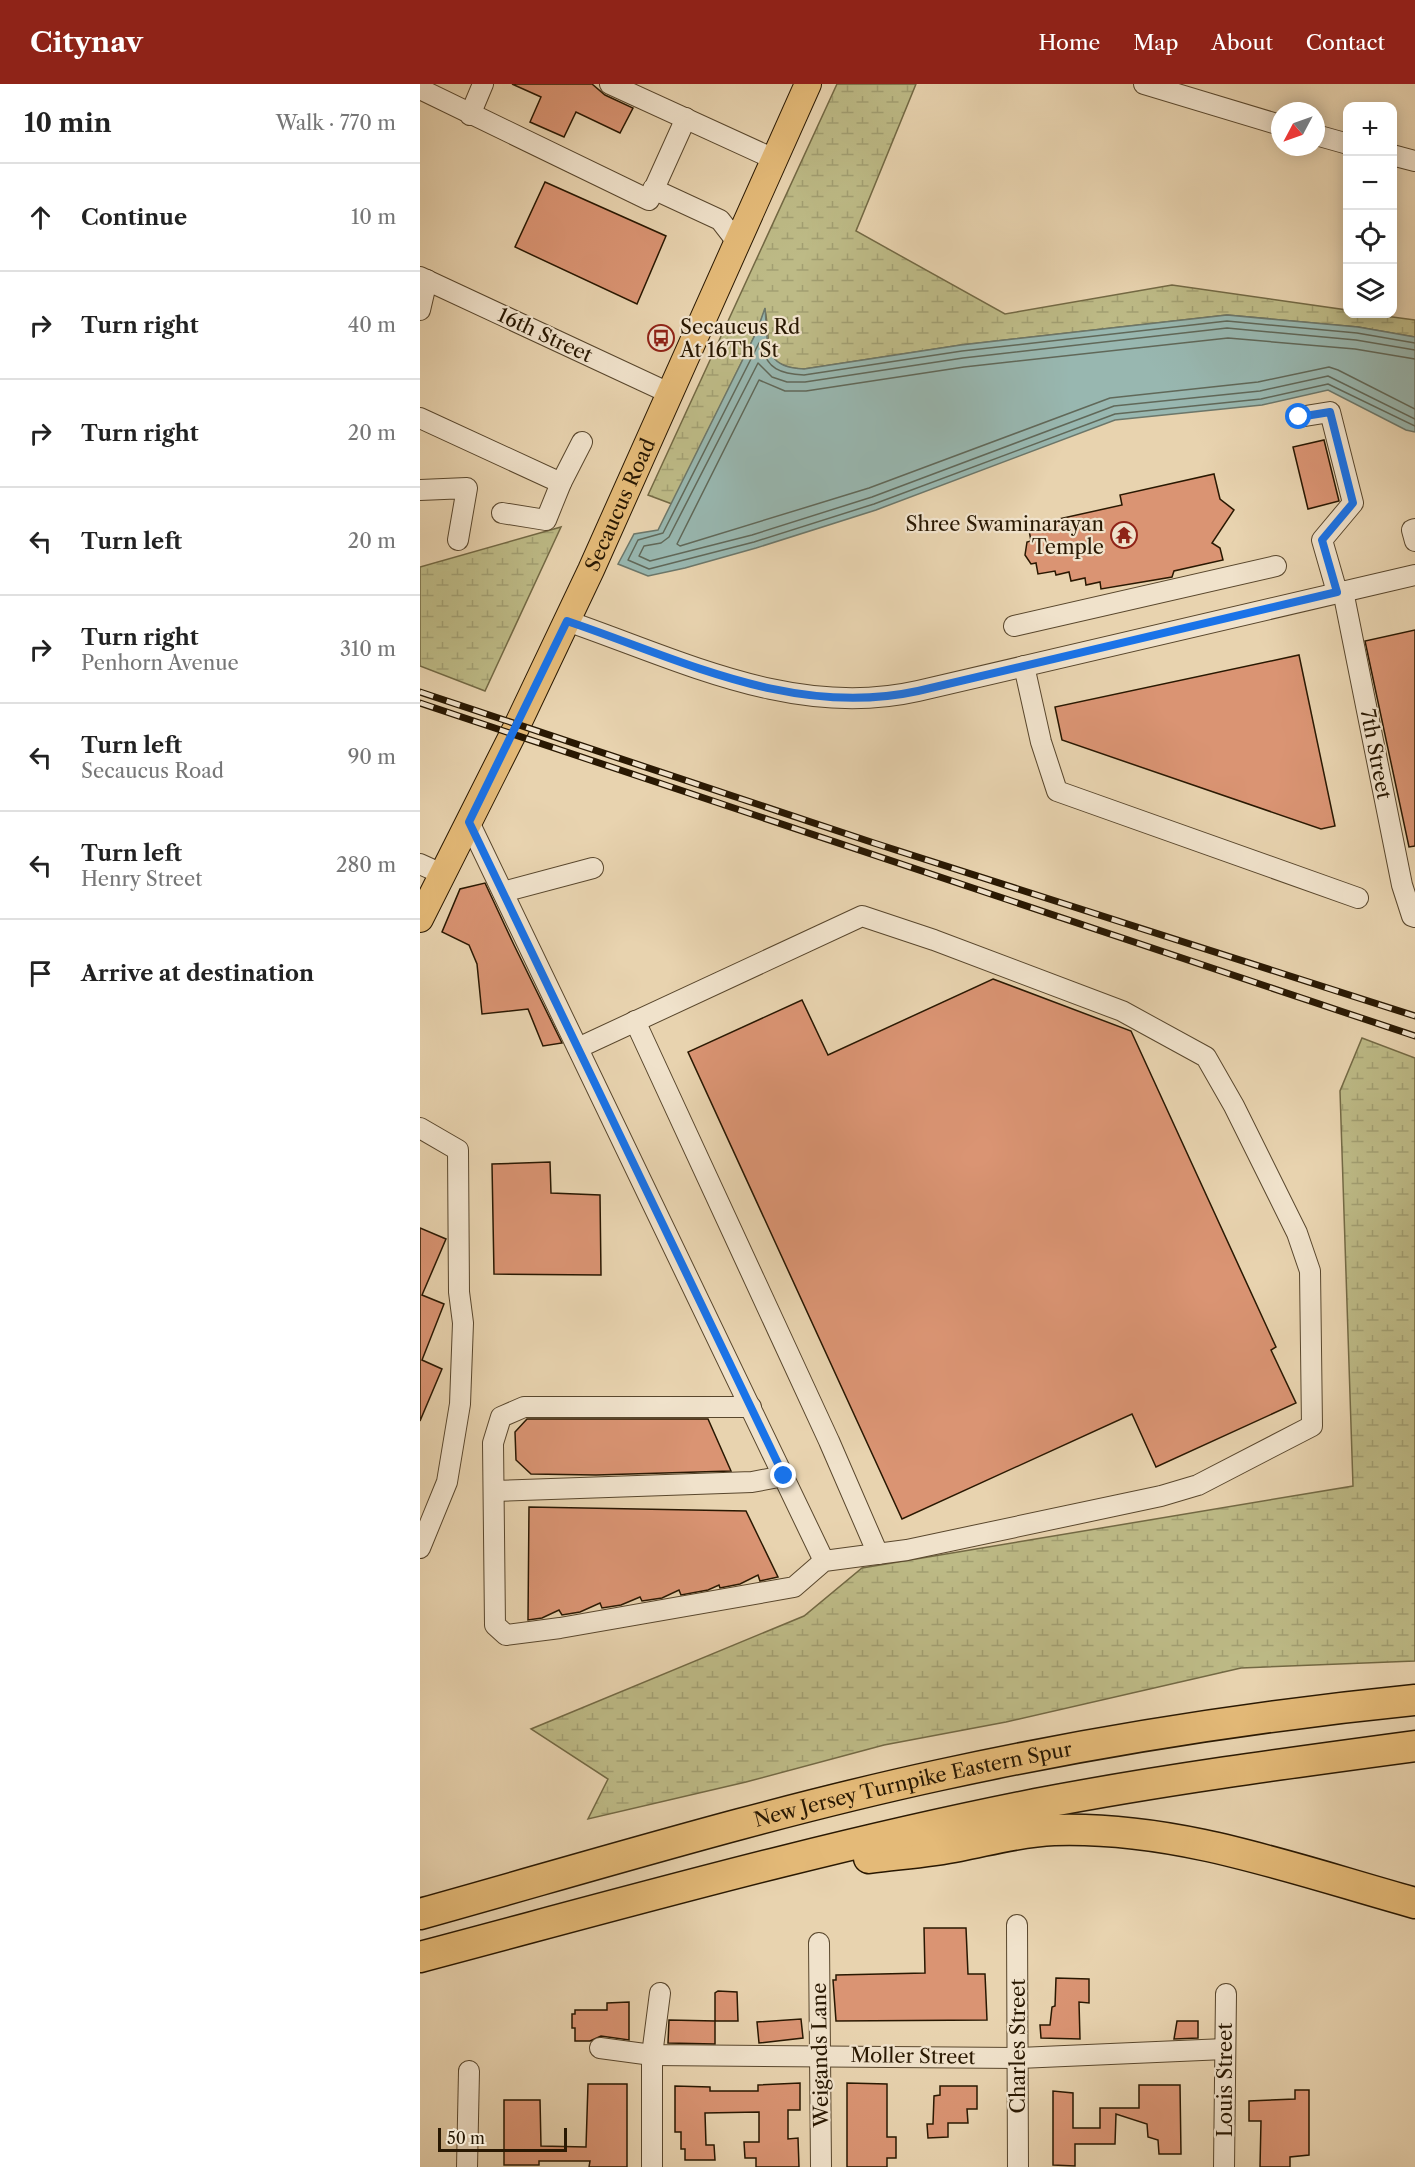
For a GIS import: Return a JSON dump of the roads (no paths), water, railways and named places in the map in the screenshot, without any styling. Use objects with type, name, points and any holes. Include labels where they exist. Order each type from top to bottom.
[{"type":"highway","name":"New Jersey Turnpike Eastern Spur","points":[[420,1914],[820,1804],[960,1771],[1175,1731],[1415,1700]]},
{"type":"highway","points":[[420,1957],[723,1877],[914,1830],[1034,1804],[1190,1778],[1415,1746]]},
{"type":"highway","points":[[723,1877],[955,1847],[1035,1832],[1104,1830],[1158,1835],[1210,1846],[1410,1904]]},
{"type":"highway","points":[[420,1902],[494,1893]]},
{"type":"main road","name":"Secaucus Road","points":[[420,919],[431,869],[469,822],[567,621],[808,84]]},
{"type":"street","points":[[470,115],[483,84]]},
{"type":"street","points":[[610,84],[774,159]]},
{"type":"street","points":[[1144,84],[1271,122]]},
{"type":"street","points":[[420,89],[649,200],[686,118]]},
{"type":"street","points":[[1325,138],[1343,143]]},
{"type":"street","points":[[1396,156],[1415,161]]},
{"type":"street","points":[[654,189],[720,220],[737,242]]},
{"type":"street","points":[[420,310],[423,279]]},
{"type":"street","name":"16th Street","points":[[423,279],[669,393]]},
{"type":"street","name":"7th Street","points":[[1299,417],[1330,412],[1353,503],[1322,540],[1340,592],[1402,885],[1414,916]]},
{"type":"street","points":[[420,418],[561,483]]},
{"type":"street","points":[[502,513],[546,520],[561,483],[582,442]]},
{"type":"street","points":[[420,489],[467,488],[458,540]]},
{"type":"street","points":[[1415,529],[1412,530],[1415,541]]},
{"type":"street","points":[[1014,626],[1276,566]]},
{"type":"street","points":[[567,621],[758,687],[816,698],[889,697],[1415,575]]},
{"type":"street","points":[[1024,666],[1041,742],[1058,791],[1358,898]]},
{"type":"street","points":[[469,822],[824,1561]]},
{"type":"street","points":[[503,892],[593,867]]},
{"type":"street","points":[[578,1048],[862,916],[934,940],[1122,1011],[1206,1057],[1234,1106],[1298,1233],[1310,1271],[1312,1426],[1198,1485],[1161,1496],[878,1554],[824,1561],[794,1587],[560,1628],[506,1635],[495,1625],[494,1443],[501,1417],[524,1407],[750,1407]]},
{"type":"street","points":[[635,1021],[830,1441],[878,1554]]},
{"type":"street","points":[[420,1128],[458,1150],[459,1292],[463,1323],[460,1404],[447,1482],[420,1548]]},
{"type":"street","points":[[494,1491],[752,1482],[784,1476]]},
{"type":"street","name":"Charles Street","points":[[1017,1926],[1018,2167]]},
{"type":"street","name":"Weigands Lane","points":[[819,1943],[821,2167]]},
{"type":"street","points":[[652,2167],[652,2055],[660,1993]]},
{"type":"street","name":"Louis Street","points":[[1224,2167],[1226,1994]]},
{"type":"street","name":"Moller Street","points":[[600,2048],[652,2055],[1019,2058],[1225,2049]]},
{"type":"street","points":[[467,2167],[468,2071]]},
{"type":"water","points":[[765,308],[768,342],[774,358],[781,364],[804,369],[961,345],[1227,315],[1358,327],[1415,337],[1415,432],[1406,430],[1328,390],[1262,405],[1115,420],[876,510],[756,548],[648,576],[618,564],[634,534],[658,530],[757,331]]},
{"type":"railway","points":[[420,692],[874,843],[1415,1016]]},
{"type":"railway","points":[[420,703],[1415,1036]]},
{"type":"place","name":"Secaucus Rd At 16Th St","points":[[661,338]]},
{"type":"place","name":"Shree Swaminarayan Temple","points":[[1124,535]]}]
